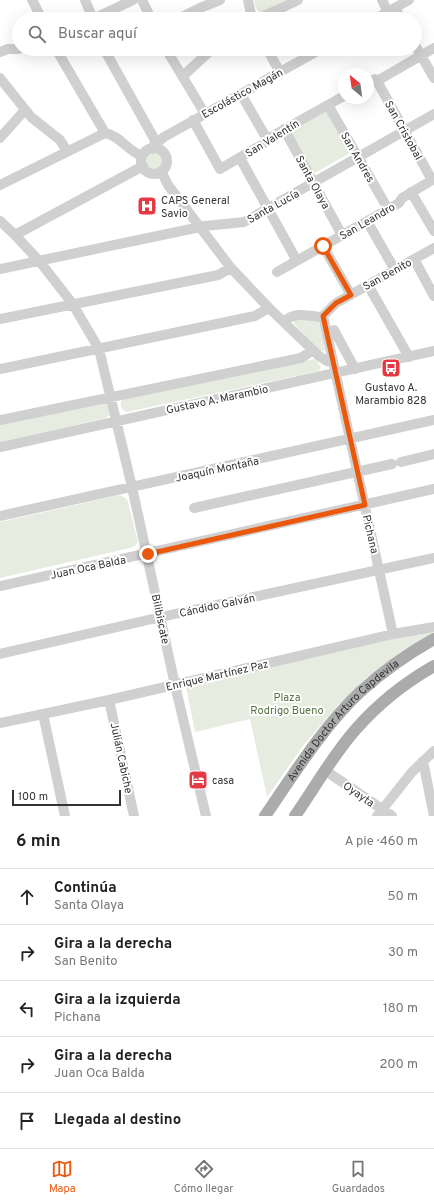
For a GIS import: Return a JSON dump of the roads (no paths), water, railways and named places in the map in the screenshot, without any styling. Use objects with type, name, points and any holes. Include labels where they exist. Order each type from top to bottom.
[{"type":"main road","name":"Avenida Doctor Arturo Capdevila","points":[[265,816],[321,736],[359,693],[402,659],[434,639]]},
{"type":"main road","name":"Avenida Doctor Arturo Capdevila","points":[[295,816],[355,730],[374,710],[406,683],[434,666]]},
{"type":"street","points":[[32,0],[38,12]]},
{"type":"street","points":[[85,0],[90,12]]},
{"type":"street","points":[[108,12],[133,0]]},
{"type":"street","points":[[142,0],[148,12]]},
{"type":"street","points":[[192,12],[220,0]]},
{"type":"street","points":[[248,0],[251,12]]},
{"type":"street","points":[[273,12],[298,0]]},
{"type":"street","points":[[382,0],[391,10]]},
{"type":"street","points":[[387,12],[409,0]]},
{"type":"street","points":[[422,55],[434,48]]},
{"type":"street","points":[[0,52],[12,49]]},
{"type":"street","points":[[60,56],[105,133],[114,136],[142,161],[147,172],[155,174],[165,167],[167,163],[165,155],[160,150],[108,56]]},
{"type":"street","points":[[170,56],[205,114]]},
{"type":"street","points":[[183,76],[204,56]]},
{"type":"street","points":[[271,56],[280,72]]},
{"type":"street","name":"Escolástico Magán","points":[[15,235],[142,161],[144,153],[194,120],[309,56]]},
{"type":"street","points":[[374,81],[421,56],[434,78]]},
{"type":"street","points":[[0,78],[25,110],[37,123],[60,140],[67,152]]},
{"type":"street","name":"San Cristobal","points":[[374,85],[404,130],[433,179]]},
{"type":"street","points":[[241,94],[267,139]]},
{"type":"street","name":"San Valentín","points":[[194,120],[220,169],[263,144],[267,139],[338,99]]},
{"type":"street","name":"San Andres","points":[[328,105],[388,209]]},
{"type":"street","points":[[0,138],[25,110]]},
{"type":"street","name":"Santa Lucía","points":[[0,269],[200,228],[244,222],[268,210],[434,114]]},
{"type":"street","name":"Santa Olaya","points":[[284,130],[342,235]]},
{"type":"street","points":[[0,185],[105,133]]},
{"type":"street","points":[[240,158],[297,261]]},
{"type":"street","points":[[161,171],[168,185],[231,268],[269,308],[322,359],[332,362]]},
{"type":"street","name":"San Leandro","points":[[277,272],[399,203],[402,198],[433,179]]},
{"type":"street","points":[[411,192],[434,231]]},
{"type":"street","name":"Bilibiscate","points":[[0,221],[40,262],[72,303],[99,349],[148,554],[175,685],[206,816]]},
{"type":"street","points":[[367,221],[395,270]]},
{"type":"street","points":[[323,246],[351,295]]},
{"type":"street","name":"San Benito","points":[[323,316],[336,303],[434,248]]},
{"type":"street","points":[[414,259],[434,296]]},
{"type":"street","points":[[0,319],[72,303],[218,275],[231,268]]},
{"type":"street","points":[[368,285],[409,357]]},
{"type":"street","points":[[0,369],[255,316],[269,308]]},
{"type":"street","points":[[284,322],[288,317],[294,315],[323,316]]},
{"type":"street","name":"Pichana","points":[[323,316],[393,634]]},
{"type":"street","points":[[334,330],[355,369]]},
{"type":"street","points":[[0,420],[301,358],[313,350]]},
{"type":"street","name":"Gustavo A. Marambio","points":[[0,448],[434,351]]},
{"type":"street","name":"Joaquín Montaña","points":[[0,516],[434,420]]},
{"type":"street","points":[[194,508],[434,454]]},
{"type":"street","name":"Juan Oca Balda","points":[[0,586],[434,489]]},
{"type":"street","name":"Cándido Galván","points":[[0,654],[161,617],[434,558]]},
{"type":"street","name":"Enrique Martínez Paz","points":[[0,723],[109,700],[393,634],[434,627]]},
{"type":"street","name":"Julián Cabiche","points":[[109,700],[134,816]]},
{"type":"street","points":[[43,714],[65,816]]},
{"type":"street","points":[[380,813],[408,777],[434,751]]},
{"type":"street","points":[[423,761],[434,816]]},
{"type":"street","name":"Oyayta","points":[[326,771],[380,813],[392,816]]},
{"type":"place","name":"CAPS General Savio","points":[[147,206]]},
{"type":"place","name":"Gustavo A. Marambio 828","points":[[391,368]]},
{"type":"place","name":"casa","points":[[198,780]]},
{"type":"park label","name":"Plaza Rodrigo Bueno","points":[[287,703]]}]
